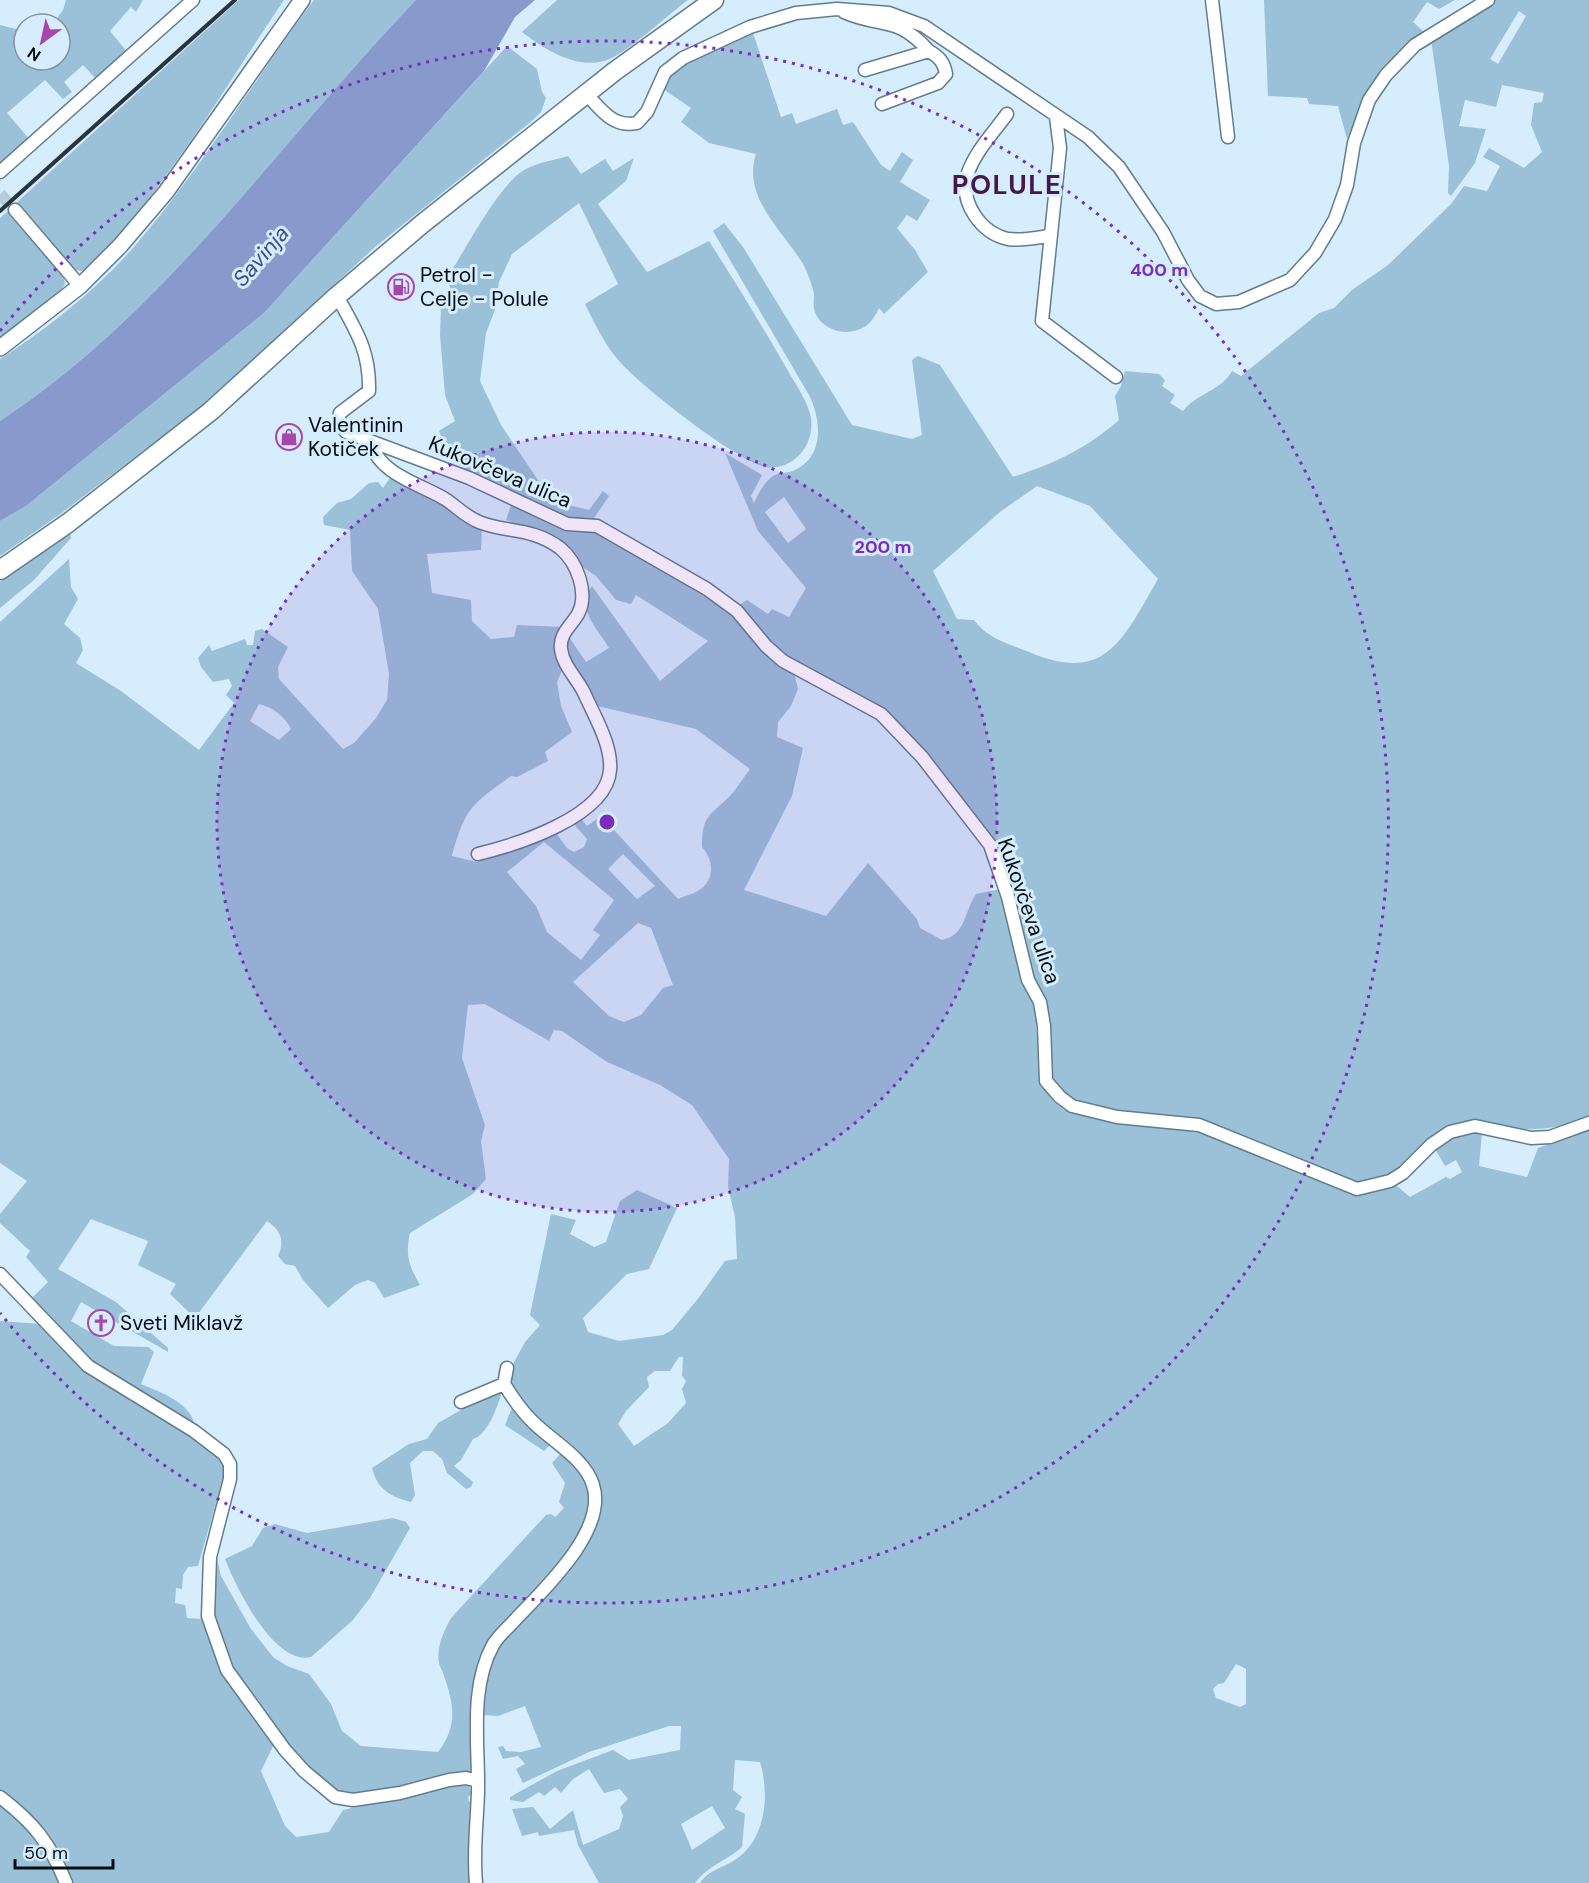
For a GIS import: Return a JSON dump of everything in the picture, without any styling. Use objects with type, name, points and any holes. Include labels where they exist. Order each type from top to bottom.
[{"type":"main road","points":[[0,570],[68,523],[211,411],[337,296],[422,224],[615,71],[714,0]]},
{"type":"street","points":[[0,172],[193,0]]},
{"type":"street","points":[[0,348],[80,286],[120,246],[166,192],[302,0]]},
{"type":"street","points":[[1212,0],[1228,136]]},
{"type":"street","points":[[586,95],[613,121],[624,126],[637,123],[647,112],[665,72],[682,58],[774,18],[837,9],[889,13],[924,26],[1088,137],[1119,167],[1163,232],[1188,280],[1200,296],[1216,304],[1239,302],[1290,280],[1315,253],[1335,219],[1344,193],[1354,143],[1369,100],[1386,75],[1415,45],[1488,0]]},
{"type":"street","points":[[837,9],[860,19],[889,22],[906,29],[928,51],[938,57],[944,66],[946,74],[938,83],[882,104]]},
{"type":"street","points":[[865,70],[928,51]]},
{"type":"street","points":[[1007,114],[967,175],[965,197],[974,214],[991,232],[1006,238],[1023,240],[1049,236]]},
{"type":"street","points":[[1056,117],[1060,148],[1049,236],[1042,321],[1116,377]]},
{"type":"street","points":[[15,210],[80,286]]},
{"type":"street","name":"Kukovčeva ulica","points":[[337,296],[365,345],[369,374],[369,392],[340,413],[338,422],[346,432],[469,478],[567,524],[597,526],[707,589],[737,611],[766,646],[783,662],[881,714],[922,757],[990,846],[1008,897],[1028,980],[1040,1002],[1044,1026],[1046,1081],[1060,1097],[1072,1106],[1117,1117],[1199,1125],[1357,1188],[1390,1181],[1403,1173],[1431,1145],[1450,1132],[1475,1126],[1531,1138],[1550,1137],[1589,1123]]},
{"type":"street","name":"Kukovčeva ulica","points":[[371,443],[374,453],[386,465],[411,483],[445,499],[466,515],[480,522],[517,528],[561,549],[576,568],[581,585],[579,611],[564,633],[560,643],[561,654],[585,694],[608,750],[610,772],[604,786],[590,804],[538,837],[478,854]]},
{"type":"street","points":[[0,1274],[88,1366],[194,1431],[224,1454],[230,1464],[230,1479],[210,1557],[208,1616],[227,1670],[285,1750],[304,1771],[335,1797],[353,1800],[400,1793],[450,1780],[466,1778],[478,1781]]},
{"type":"street","points":[[476,1883],[474,1855],[478,1781],[478,1707],[485,1661],[494,1643],[570,1559],[583,1540],[595,1498],[593,1485],[586,1472],[531,1420],[504,1384],[507,1368]]},
{"type":"street","points":[[461,1402],[504,1384]]},
{"type":"street","points":[[0,1797],[28,1819],[55,1857],[66,1883]]},
{"type":"shaded area","points":[[66,0],[143,0],[136,12],[131,7],[110,31],[128,53],[98,81],[83,65],[64,82],[72,92],[63,99],[45,80],[7,113],[30,140],[0,163],[0,25],[12,28],[12,72],[72,72],[72,12],[62,12]]},
{"type":"shaded area","points":[[239,0],[284,0],[199,129],[140,211],[95,260],[82,271],[74,270],[15,204]]},
{"type":"shaded area","points":[[314,0],[416,0],[169,277],[116,329],[60,377],[0,421],[0,359],[36,335],[70,308],[133,248],[158,219],[204,157]]},
{"type":"shaded area","points":[[557,0],[688,0],[623,51],[604,61],[593,63],[560,56],[522,32]]},
{"type":"shaded area","points":[[1264,0],[1455,0],[1439,9],[1427,2],[1413,22],[1424,32],[1411,42],[1379,80],[1347,139],[1338,106],[1309,104],[1307,98],[1268,96]]},
{"type":"shaded area","points":[[1495,0],[1589,0],[1589,1116],[1559,1126],[1531,1129],[1472,1122],[1399,1170],[1363,1183],[1336,1177],[1199,1120],[1087,1107],[1067,1096],[1051,1081],[1031,979],[1003,866],[902,732],[777,652],[738,606],[747,600],[768,614],[772,609],[789,617],[806,588],[758,531],[725,453],[762,475],[751,496],[754,503],[762,488],[773,476],[795,470],[812,456],[818,436],[818,426],[809,395],[713,231],[724,223],[743,247],[852,425],[912,439],[922,435],[912,360],[918,356],[940,365],[1013,477],[1069,454],[1119,420],[1115,396],[1121,386],[1125,371],[1159,374],[1165,380],[1162,386],[1175,395],[1170,403],[1183,411],[1195,400],[1216,388],[1232,371],[1241,376],[1319,313],[1334,308],[1352,290],[1388,265],[1451,204],[1464,186],[1487,191],[1500,166],[1483,157],[1489,148],[1524,168],[1542,152],[1531,125],[1534,103],[1542,102],[1544,93],[1502,85],[1496,107],[1465,100],[1459,126],[1486,129],[1475,163],[1451,196],[1448,193],[1449,166],[1431,39]],"holes":[[[1519,11],[1526,16],[1498,64],[1490,59]],[[1037,486],[1090,506],[1158,579],[1134,620],[1109,650],[1094,659],[1077,663],[1055,661],[998,640],[974,620],[957,619],[933,571],[1000,512]],[[784,497],[806,529],[788,543],[765,512]]]},
{"type":"shaded area","points":[[753,33],[781,117],[792,113],[796,124],[837,109],[843,125],[853,122],[881,165],[890,171],[902,152],[913,160],[900,182],[930,200],[917,221],[907,215],[897,228],[915,250],[928,272],[884,314],[879,308],[871,322],[859,330],[837,331],[826,326],[815,313],[814,292],[804,267],[759,199],[754,185],[753,170],[756,154],[709,143],[681,122],[691,108],[663,89],[672,73],[686,64]]},
{"type":"shaded area","points":[[507,46],[537,69],[542,92],[546,98],[541,112],[375,247],[206,403],[59,515],[0,556],[0,521],[26,506],[264,313]]},
{"type":"shaded area","points":[[568,156],[581,174],[605,159],[613,171],[634,158],[626,181],[598,204],[647,272],[709,241],[807,405],[811,418],[810,435],[804,450],[793,460],[778,467],[766,467],[733,451],[668,404],[631,373],[614,355],[585,304],[618,284],[579,203],[512,254],[499,282],[495,310],[486,333],[480,381],[501,425],[544,489],[564,504],[589,510],[603,491],[609,496],[592,521],[566,518],[462,470],[463,465],[445,445],[439,431],[455,421],[445,395],[440,335],[441,305],[451,289],[446,279],[495,201],[517,175],[533,166]]},
{"type":"shaded area","points":[[8,211],[63,275],[65,284],[60,292],[0,338],[0,218]]},
{"type":"shaded area","points":[[392,475],[482,528],[481,550],[427,554],[432,593],[471,600],[472,621],[491,639],[514,637],[517,625],[563,627],[564,666],[557,682],[561,706],[572,732],[545,752],[548,761],[517,777],[511,776],[472,808],[461,827],[452,856],[477,862],[554,830],[567,848],[574,852],[584,847],[587,839],[571,821],[579,816],[587,826],[601,816],[678,899],[696,892],[707,883],[711,864],[702,847],[705,823],[708,817],[733,793],[750,769],[696,729],[593,705],[565,654],[567,634],[586,662],[609,648],[587,610],[587,594],[592,586],[660,681],[708,641],[636,595],[631,604],[616,600],[596,576],[581,566],[557,540],[506,520],[511,505],[568,528],[598,531],[706,593],[738,617],[794,672],[798,689],[791,706],[778,722],[777,737],[803,748],[792,796],[744,890],[826,916],[868,863],[917,919],[920,928],[942,940],[956,933],[960,928],[976,894],[1000,889],[1022,984],[1035,1007],[1040,1079],[1054,1102],[1064,1110],[1115,1121],[1206,1131],[1352,1192],[1368,1193],[1397,1186],[1410,1197],[1446,1177],[1450,1179],[1462,1172],[1456,1160],[1445,1166],[1435,1149],[1457,1135],[1482,1132],[1479,1166],[1527,1177],[1538,1148],[1589,1130],[1589,1883],[700,1883],[708,1875],[735,1860],[745,1851],[753,1841],[763,1816],[765,1788],[760,1762],[735,1760],[733,1790],[742,1797],[735,1809],[745,1814],[742,1847],[706,1871],[695,1883],[599,1883],[578,1845],[574,1830],[539,1836],[538,1832],[522,1836],[512,1809],[533,1807],[550,1829],[573,1810],[583,1845],[619,1829],[623,1816],[620,1807],[628,1799],[620,1789],[604,1793],[589,1769],[573,1779],[561,1793],[555,1787],[544,1796],[539,1792],[523,1802],[510,1800],[510,1797],[557,1771],[613,1750],[629,1760],[680,1750],[681,1726],[669,1726],[589,1752],[523,1783],[516,1769],[525,1764],[518,1756],[503,1759],[498,1747],[503,1746],[506,1751],[521,1752],[541,1747],[525,1706],[498,1716],[482,1715],[482,1691],[494,1652],[563,1575],[600,1497],[557,1441],[515,1393],[510,1378],[512,1366],[525,1342],[540,1325],[530,1315],[551,1214],[576,1220],[570,1234],[594,1247],[606,1242],[620,1201],[637,1190],[677,1208],[649,1269],[627,1274],[583,1318],[588,1332],[619,1341],[663,1335],[672,1330],[725,1261],[737,1259],[735,1217],[728,1187],[729,1159],[692,1105],[660,1085],[607,1062],[562,1031],[554,1030],[549,1041],[485,1004],[468,1005],[462,1058],[485,1125],[481,1141],[486,1179],[473,1194],[410,1233],[409,1260],[420,1285],[384,1298],[375,1283],[368,1280],[355,1285],[328,1308],[303,1280],[295,1266],[285,1264],[278,1256],[281,1245],[280,1236],[276,1228],[267,1221],[195,1318],[170,1294],[176,1284],[138,1265],[148,1241],[91,1219],[58,1269],[116,1302],[168,1348],[168,1352],[81,1302],[71,1321],[114,1346],[148,1347],[154,1352],[141,1384],[182,1405],[193,1419],[195,1428],[105,1375],[31,1299],[48,1282],[26,1257],[30,1251],[0,1223],[0,1214],[27,1181],[0,1163],[0,622],[69,559],[71,587],[78,599],[64,624],[80,638],[83,650],[76,663],[121,691],[199,750],[234,703],[226,695],[232,686],[229,679],[213,682],[201,667],[198,658],[209,645],[212,651],[245,639],[247,645],[253,645],[255,631],[262,629],[288,647],[278,667],[279,679],[343,749],[354,743],[376,718],[387,700],[389,674],[378,609],[352,571],[350,530],[324,525],[323,517],[337,503],[351,499],[369,483],[378,482],[383,488]],"holes":[[[259,704],[278,713],[291,729],[279,740],[250,721]],[[544,842],[614,900],[593,930],[600,935],[581,960],[547,932],[536,906],[507,872]],[[623,854],[655,886],[637,899],[608,869]],[[638,923],[651,928],[673,985],[663,988],[641,1015],[624,1022],[609,1016],[573,982]],[[679,1357],[683,1357],[682,1376],[686,1381],[682,1389],[686,1403],[668,1423],[634,1446],[618,1424],[626,1411],[649,1387],[647,1377],[655,1371],[670,1371]],[[1236,1664],[1246,1669],[1246,1704],[1240,1707],[1216,1698],[1213,1689],[1218,1684],[1224,1683]],[[712,1806],[725,1828],[692,1850],[681,1824]]]},
{"type":"shaded area","points":[[70,533],[71,538],[34,580],[0,608],[0,582]]},
{"type":"shaded area","points":[[0,1321],[41,1324],[89,1373],[181,1429],[223,1459],[224,1475],[198,1566],[188,1567],[183,1575],[182,1589],[176,1588],[175,1603],[185,1605],[187,1618],[201,1619],[230,1681],[274,1744],[261,1771],[285,1826],[296,1837],[329,1832],[343,1810],[464,1782],[469,1786],[472,1794],[468,1797],[469,1802],[472,1801],[471,1883],[71,1883],[44,1830],[0,1793]]},
{"type":"shaded area","points":[[493,1392],[502,1392],[491,1420],[483,1432],[473,1439],[461,1460],[454,1466],[473,1482],[471,1487],[466,1489],[447,1473],[442,1459],[433,1451],[423,1451],[410,1463],[415,1495],[411,1502],[391,1495],[381,1487],[372,1468],[409,1444],[427,1439],[438,1423]]},
{"type":"shaded area","points":[[513,1405],[551,1444],[544,1451],[505,1425]]},
{"type":"shaded area","points":[[562,1452],[581,1468],[592,1490],[591,1512],[580,1541],[487,1646],[474,1771],[368,1795],[331,1793],[280,1736],[237,1675],[213,1624],[215,1550],[221,1576],[251,1629],[273,1657],[287,1666],[309,1674],[331,1704],[342,1731],[361,1746],[438,1752],[448,1734],[452,1716],[450,1697],[439,1663],[443,1634],[451,1618],[546,1515],[551,1514],[555,1517],[564,1508],[559,1502],[565,1483],[552,1463]]},
{"type":"shaded area","points":[[393,1518],[406,1522],[410,1528],[370,1598],[352,1621],[311,1657],[297,1657],[270,1637],[247,1605],[225,1559],[252,1546],[263,1528],[275,1524],[307,1533]]},
{"type":"shaded area","points":[[0,1806],[22,1823],[37,1839],[61,1883],[0,1883]]},
{"type":"water","name":"Savinja","points":[[416,0],[535,0],[515,17],[484,71],[264,313],[26,506],[0,521],[0,421],[60,377],[116,329],[169,277]]},
{"type":"tunnel","points":[[0,194],[15,210]]},
{"type":"railway","points":[[0,211],[235,0]]},
{"type":"place","name":"Petrol - Celje - Polule","points":[[401,287]]},
{"type":"place","name":"Valentinin Kotiček","points":[[289,437]]},
{"type":"place","name":"Sveti Miklavž","points":[[101,1323]]},
{"type":"district","name":"POLULE","points":[[1007,184]]}]
